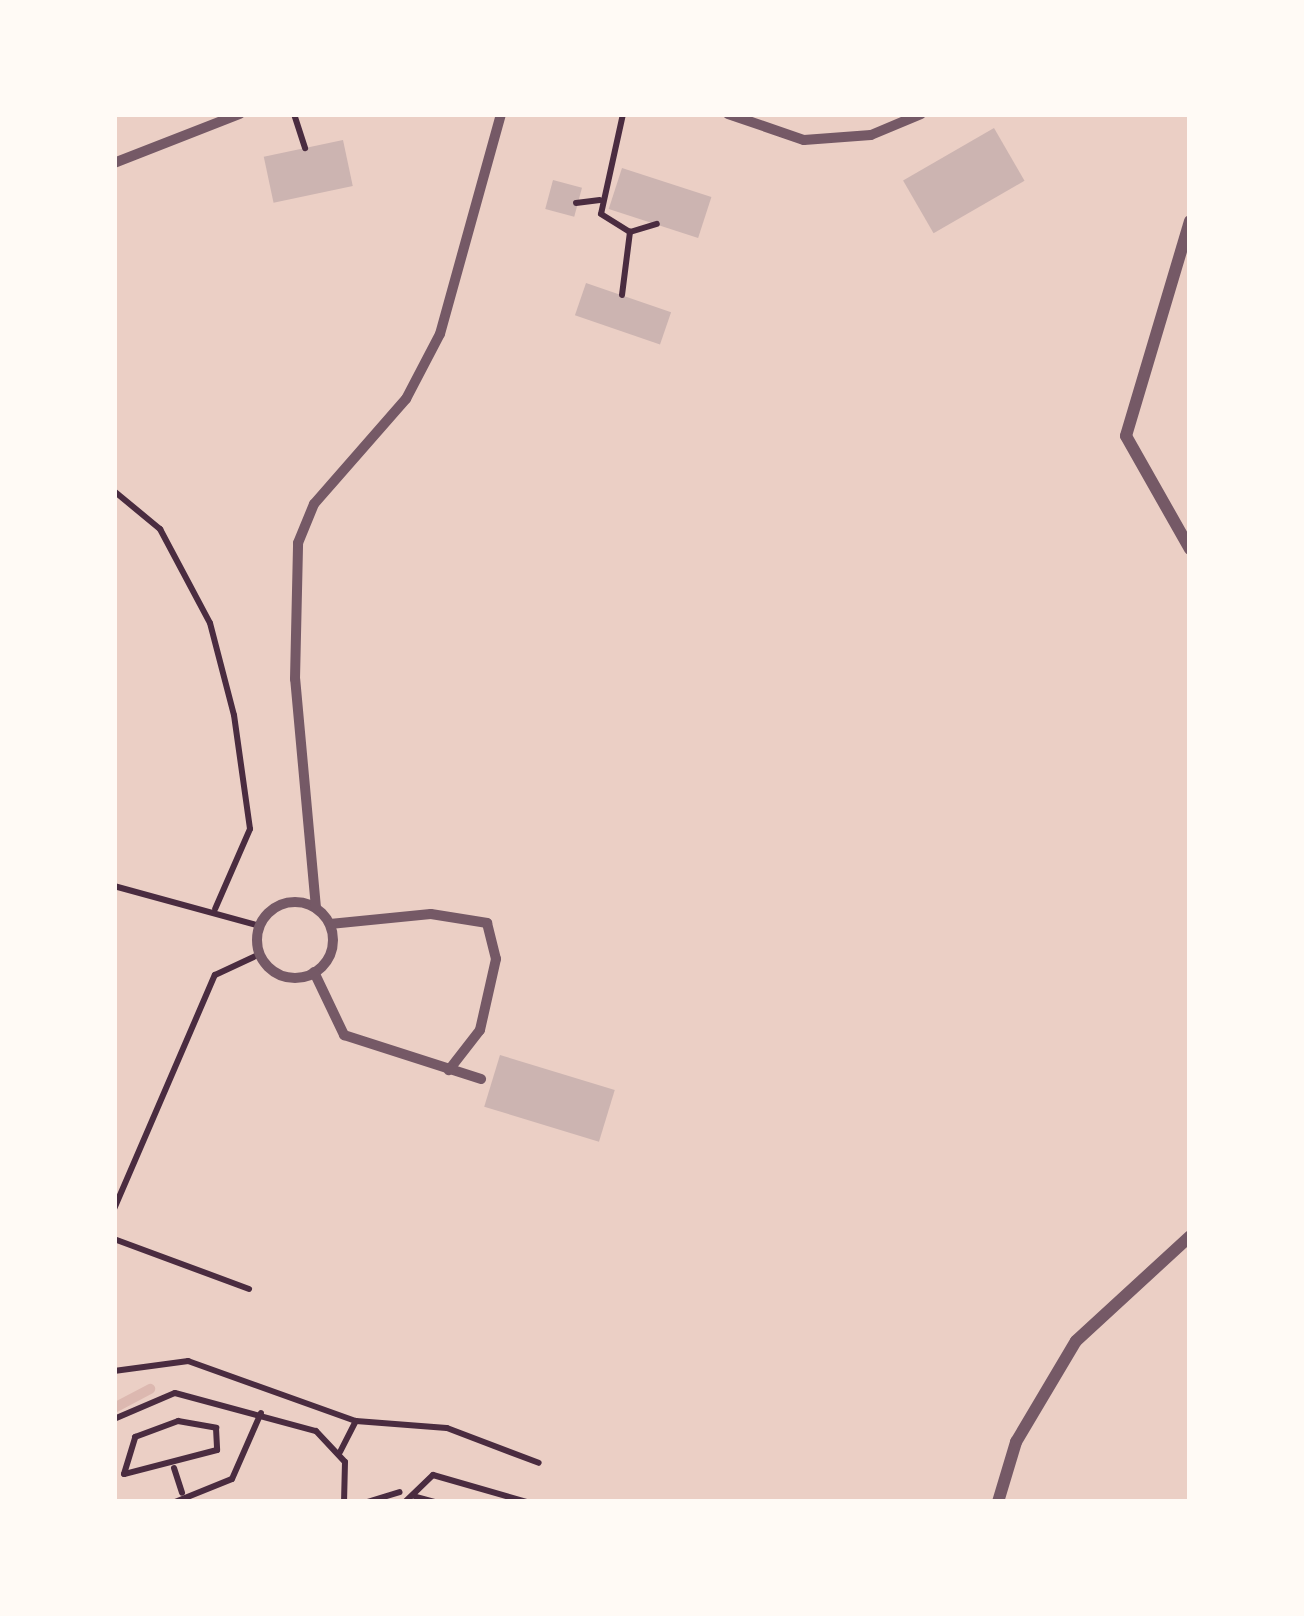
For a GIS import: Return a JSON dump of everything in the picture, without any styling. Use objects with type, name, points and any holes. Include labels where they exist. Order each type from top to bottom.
[{"type":"street","points":[[114,163],[241,114]]},
{"type":"street","points":[[316,908],[283,904],[260,926],[260,954],[284,976],[314,972],[332,948],[330,924],[316,908],[295,679],[298,543],[314,504],[406,399],[440,334],[501,114]]},
{"type":"street","points":[[728,114],[804,140],[871,135],[921,114]]},
{"type":"street","points":[[1190,221],[1126,436],[1190,549]]},
{"type":"street","points":[[330,924],[430,914],[488,923],[496,958],[480,1030],[449,1070]]},
{"type":"street","points":[[314,972],[344,1035],[481,1079]]},
{"type":"street","points":[[998,1502],[1016,1442],[1076,1341],[1190,1236]]},
{"type":"path","points":[[294,114],[304,148]]},
{"type":"path","points":[[622,114],[600,200],[611,227],[630,232],[657,224]]},
{"type":"path","points":[[576,203],[600,200]]},
{"type":"path","points":[[622,295],[630,232]]},
{"type":"path","points":[[114,491],[160,529],[210,622],[234,715],[250,829],[215,909]]},
{"type":"path","points":[[114,886],[215,909],[260,926]]},
{"type":"path","points":[[114,1209],[215,975],[260,954]]},
{"type":"path","points":[[114,1239],[249,1289]]},
{"type":"path","points":[[114,1371],[188,1361],[356,1421],[447,1428],[539,1463]]},
{"type":"path","points":[[114,1419],[175,1393],[316,1431],[340,1452]]},
{"type":"path","points":[[175,1502],[182,1492],[232,1479],[261,1413]]},
{"type":"path","points":[[344,1502],[340,1452],[356,1421]]},
{"type":"path","points":[[156,1425],[218,1430],[213,1454],[174,1468],[136,1479],[121,1461],[156,1425]]},
{"type":"path","points":[[174,1468],[182,1492]]},
{"type":"path","points":[[404,1502],[433,1474],[527,1502]]},
{"type":"path","points":[[368,1502],[400,1492]]},
{"type":"path","points":[[416,1497],[435,1502]]},
{"type":"shaded area","points":[[114,114],[1190,114],[1190,1502],[114,1502]]},
{"type":"building","points":[[994,128],[1024,181],[934,233],[903,180]]},
{"type":"building","points":[[343,140],[353,186],[274,203],[264,157]]},
{"type":"building","points":[[622,168],[711,197],[698,238],[609,209]]},
{"type":"building","points":[[553,180],[582,188],[574,217],[545,209]]},
{"type":"building","points":[[586,283],[671,312],[660,344],[575,315]]},
{"type":"building","points":[[500,1055],[615,1090],[599,1142],[484,1107]]},
{"type":"waterway","points":[[114,1408],[150,1389]]}]
